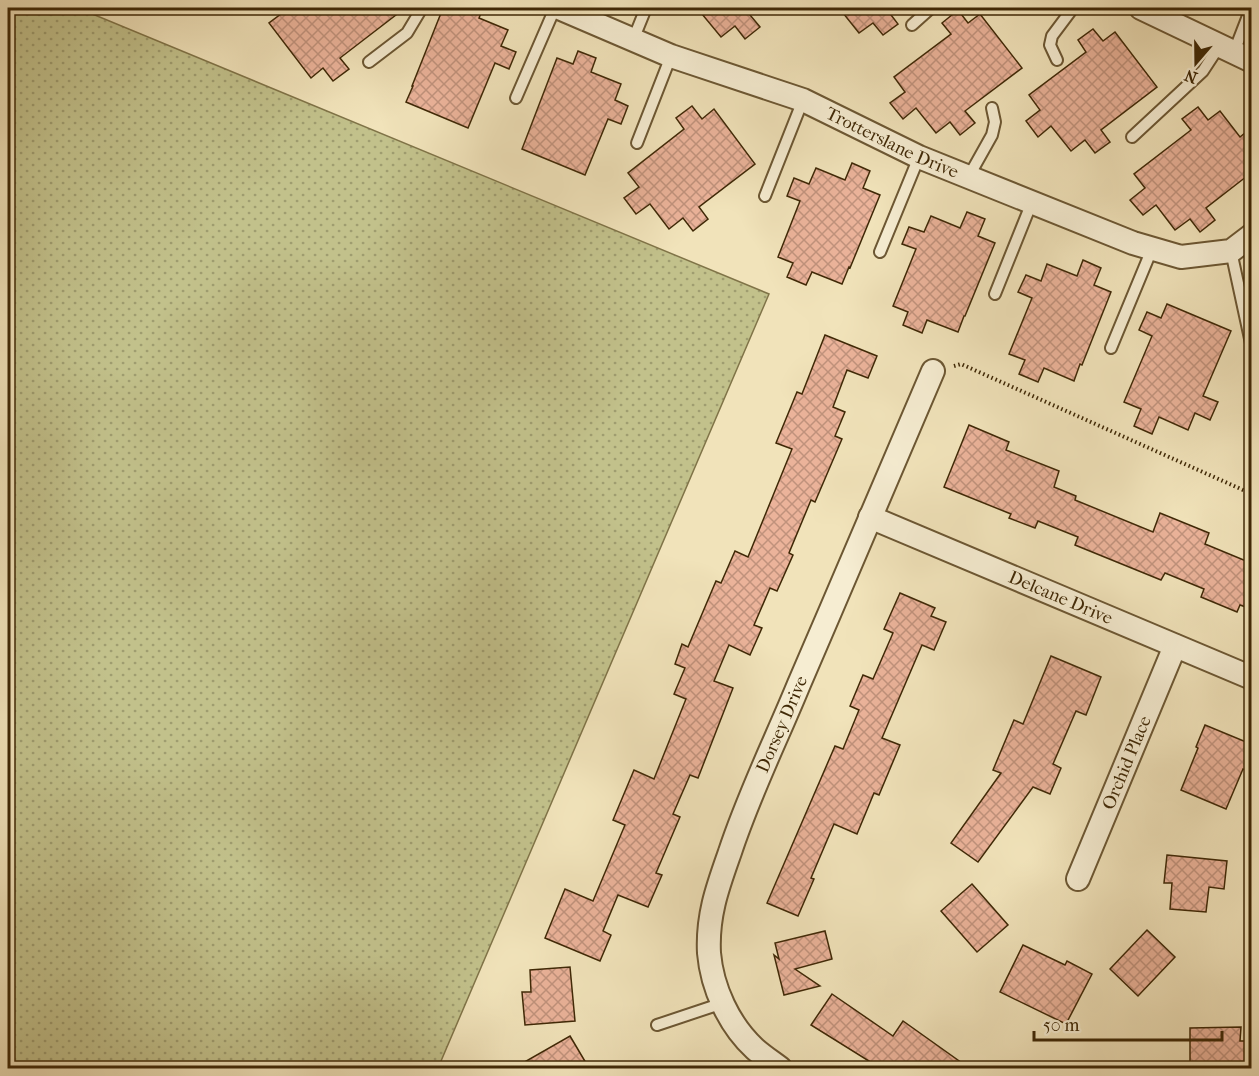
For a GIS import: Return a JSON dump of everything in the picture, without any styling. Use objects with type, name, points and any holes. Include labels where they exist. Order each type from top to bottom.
[{"type":"street","name":"Trotterslane Drive","points":[[557,8],[671,56],[802,100],[919,156],[1133,243],[1181,257],[1231,251]]},
{"type":"street","points":[[1141,8],[1235,53]]},
{"type":"street","points":[[1231,251],[1251,235]]},
{"type":"street","name":"Dorsey Drive","points":[[780,1068],[755,1049],[742,1035],[731,1021],[723,1003],[709,954],[713,901],[740,822],[933,371]]},
{"type":"street","name":"Delcane Drive","points":[[870,517],[1251,678]]},
{"type":"street","name":"Orchid Place","points":[[1078,879],[1175,646]]},
{"type":"lane","points":[[369,62],[407,33],[422,8]]},
{"type":"lane","points":[[516,98],[557,8]]},
{"type":"lane","points":[[633,40],[646,8]]},
{"type":"lane","points":[[912,25],[931,8]]},
{"type":"lane","points":[[1057,60],[1050,45],[1052,36],[1073,8]]},
{"type":"lane","points":[[1132,137],[1203,71],[1235,53],[1251,8]]},
{"type":"lane","points":[[637,142],[671,56]]},
{"type":"lane","points":[[765,196],[802,100]]},
{"type":"lane","points":[[969,176],[992,135],[994,122],[992,108]]},
{"type":"lane","points":[[880,252],[919,156]]},
{"type":"lane","points":[[995,294],[1032,202]]},
{"type":"lane","points":[[1111,348],[1152,249]]},
{"type":"lane","points":[[1231,251],[1251,348]]},
{"type":"lane","points":[[657,1025],[723,1003]]},
{"type":"path","points":[[933,371],[961,364],[1251,494]]},
{"type":"shaded area","points":[[8,8],[78,8],[769,294],[438,1068],[8,1068]]},
{"type":"building","points":[[289,8],[405,8],[340,58],[349,69],[333,81],[323,68],[311,78],[269,23]]},
{"type":"building","points":[[443,8],[483,8],[479,18],[508,30],[501,46],[516,52],[509,69],[495,63],[468,128],[406,102]]},
{"type":"building","points":[[697,8],[760,8],[750,15],[760,27],[745,39],[735,26],[721,37]]},
{"type":"building","points":[[839,8],[893,8],[888,11],[898,24],[883,35],[873,23],[859,33]]},
{"type":"building","points":[[958,10],[968,23],[980,14],[1022,68],[965,111],[975,123],[960,135],[950,122],[936,133],[916,108],[903,119],[890,103],[905,92],[894,77],[951,34],[942,23]]},
{"type":"building","points":[[1093,29],[1103,41],[1115,32],[1157,87],[1101,130],[1110,142],[1095,153],[1085,140],[1071,151],[1051,126],[1038,137],[1026,121],[1040,110],[1029,95],[1086,52],[1078,40]]},
{"type":"building","points":[[578,51],[596,58],[591,72],[621,84],[615,100],[628,106],[621,124],[608,119],[585,175],[522,149],[557,58],[573,64]]},
{"type":"building","points":[[692,106],[702,119],[714,109],[755,164],[699,207],[708,219],[693,231],[683,218],[669,229],[650,204],[636,214],[624,198],[639,187],[628,173],[684,129],[676,118]]},
{"type":"building","points":[[1198,107],[1208,120],[1220,111],[1240,137],[1251,128],[1251,173],[1206,208],[1215,220],[1200,232],[1190,219],[1175,230],[1156,205],[1143,215],[1130,200],[1145,188],[1134,174],[1191,130],[1182,119]]},
{"type":"building","points":[[852,163],[870,171],[863,188],[880,195],[842,284],[812,272],[806,285],[787,277],[793,263],[778,257],[800,201],[787,196],[794,178],[809,184],[816,168],[845,180]]},
{"type":"building","points":[[967,212],[985,219],[978,236],[995,243],[958,332],[927,320],[922,333],[903,325],[908,312],[893,306],[916,249],[902,244],[909,227],[924,232],[931,216],[960,228]]},
{"type":"building","points":[[1083,260],[1101,268],[1094,285],[1111,292],[1074,381],[1044,368],[1038,382],[1019,374],[1025,360],[1009,354],[1032,298],[1018,292],[1026,275],[1041,281],[1047,264],[1077,276]]},
{"type":"building","points":[[1167,304],[1231,331],[1203,396],[1218,402],[1210,420],[1195,413],[1188,430],[1159,417],[1152,434],[1134,426],[1141,409],[1124,402],[1152,336],[1139,330],[1147,312],[1161,318]]},
{"type":"building","points":[[825,335],[877,356],[868,378],[847,370],[833,407],[845,412],[835,436],[842,439],[815,502],[811,500],[789,553],[793,555],[777,591],[770,588],[754,625],[762,628],[750,655],[729,645],[714,681],[733,688],[698,778],[690,775],[673,814],[680,817],[656,873],[662,875],[648,907],[618,895],[603,931],[611,935],[600,961],[545,938],[565,889],[593,901],[625,825],[613,820],[634,770],[654,779],[686,699],[674,694],[685,668],[675,664],[682,644],[688,647],[716,581],[721,583],[735,551],[748,557],[792,449],[776,443],[797,392],[802,394]]},
{"type":"building","points":[[969,425],[1009,442],[1006,450],[1059,471],[1054,487],[1076,496],[1075,500],[1153,532],[1160,513],[1209,533],[1205,544],[1251,563],[1251,609],[1240,605],[1237,612],[1201,597],[1204,589],[1165,573],[1161,580],[1075,545],[1078,537],[1038,521],[1035,528],[1009,518],[1011,514],[944,487]]},
{"type":"building","points":[[900,593],[935,608],[931,616],[946,622],[934,650],[922,645],[882,738],[900,745],[879,795],[874,793],[857,834],[834,824],[798,916],[767,903],[835,746],[843,749],[859,710],[850,706],[863,675],[873,679],[893,633],[884,629]]},
{"type":"building","points":[[1051,656],[1101,677],[1086,715],[1076,711],[1053,764],[1061,768],[1050,794],[1033,787],[978,862],[951,843],[1001,773],[993,770],[1014,720],[1023,724]]},
{"type":"building","points":[[1205,725],[1251,744],[1251,773],[1243,769],[1226,809],[1181,790]]},
{"type":"building","points":[[1167,855],[1227,861],[1224,889],[1209,887],[1206,912],[1170,909],[1172,883],[1164,883]]},
{"type":"building","points":[[972,884],[1008,925],[977,952],[941,911]]},
{"type":"building","points":[[1147,930],[1175,957],[1138,996],[1110,969]]},
{"type":"building","points":[[825,931],[832,959],[795,969],[820,986],[784,995],[774,955],[779,959],[775,943]]},
{"type":"building","points":[[1023,945],[1065,965],[1067,961],[1092,974],[1066,1024],[1000,992]]},
{"type":"building","points":[[570,967],[575,1021],[525,1025],[522,992],[531,992],[530,970]]},
{"type":"building","points":[[832,994],[893,1036],[903,1021],[969,1068],[880,1068],[811,1025]]},
{"type":"building","points":[[1241,1027],[1240,1041],[1246,1041],[1246,1068],[1190,1068],[1190,1028]]},
{"type":"building","points":[[570,1036],[589,1068],[514,1068]]}]
